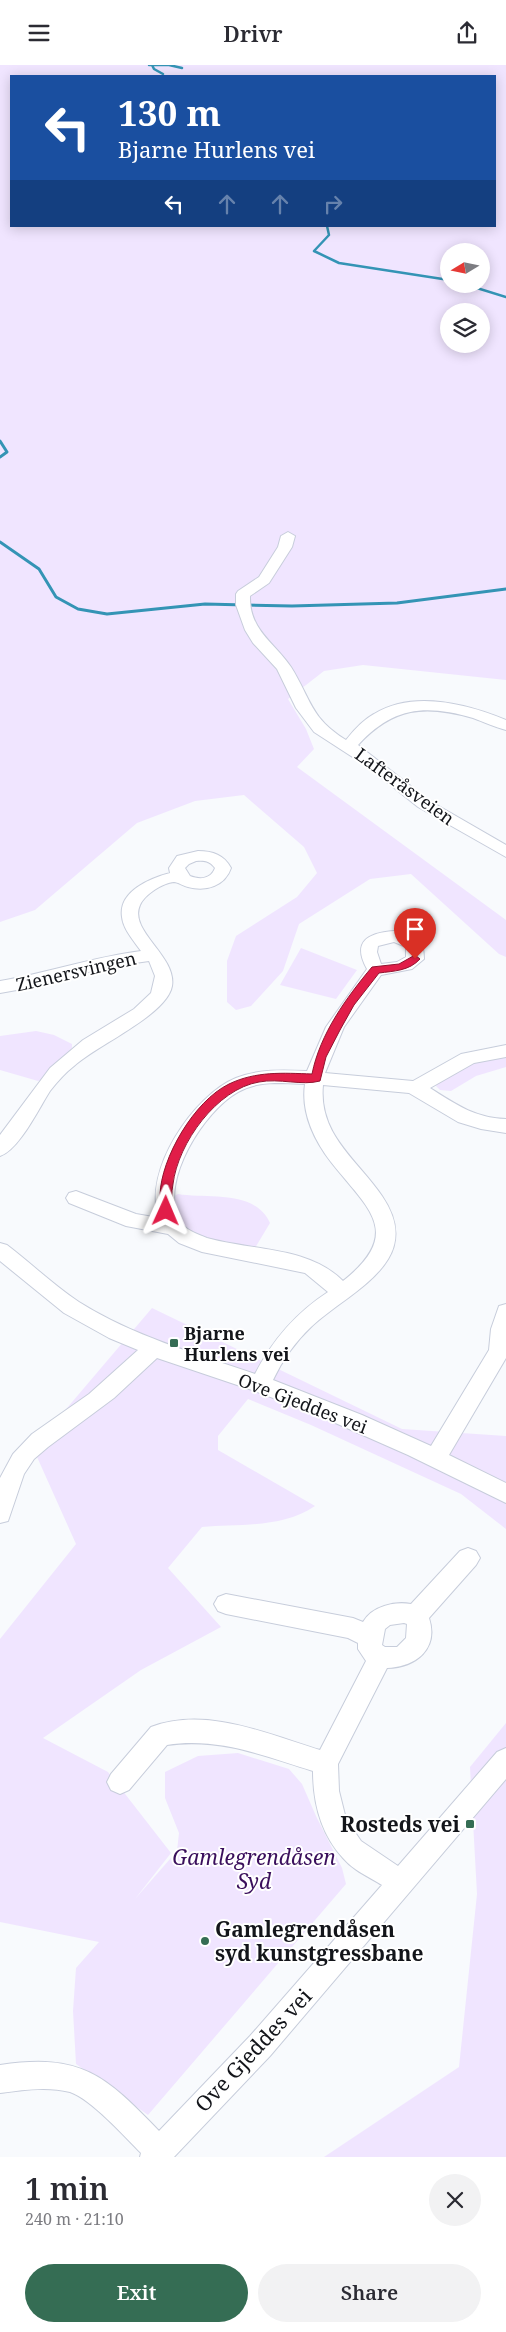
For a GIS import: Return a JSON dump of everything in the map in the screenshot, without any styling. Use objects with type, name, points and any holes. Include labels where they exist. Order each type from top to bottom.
[{"type":"street","points":[[288,535],[285,547],[264,580],[243,594],[242,599],[248,620],[258,640],[285,671],[298,699],[311,719],[331,738],[351,749]]},
{"type":"street","name":"Lafteråsveien","points":[[506,725],[487,717],[457,710],[431,707],[397,709],[385,714],[372,723],[350,744],[351,749],[373,763],[424,804],[506,852]]},
{"type":"street","points":[[3,1141],[56,1072],[94,1042],[132,1020],[149,1007],[158,997],[164,987],[161,964],[152,955],[135,929],[130,910],[134,899],[149,886],[180,876]]},
{"type":"street","name":"Zienersvingen","points":[[0,987],[28,983],[107,961],[152,955]]},
{"type":"street","points":[[260,1384],[272,1359],[303,1322],[371,1269],[381,1255],[386,1239],[386,1224],[376,1202],[337,1156],[323,1133],[313,1092],[321,1057],[345,1010],[376,970]]},
{"type":"street","points":[[416,1088],[452,1065],[473,1056],[506,1051]]},
{"type":"street","points":[[341,1291],[326,1277],[312,1269],[289,1261],[203,1245],[186,1238],[174,1228],[166,1211],[167,1184],[173,1161],[183,1139],[213,1100],[232,1087],[257,1078],[286,1076],[316,1078],[416,1088],[444,1107],[470,1120],[494,1126],[506,1126]]},
{"type":"street","points":[[76,1198],[133,1221],[174,1228]]},
{"type":"street","name":"Ove Gjeddes vei","points":[[0,1250],[71,1307],[152,1349],[260,1384],[435,1459],[506,1494]]},
{"type":"street","points":[[435,1459],[502,1352],[501,1329],[506,1312]]},
{"type":"street","points":[[0,1514],[13,1474],[20,1461],[32,1446],[105,1393],[137,1366],[152,1349]]},
{"type":"street","points":[[402,1883],[358,1854],[334,1824],[326,1791],[326,1763],[374,1647],[373,1624],[387,1614],[416,1615],[468,1558]]},
{"type":"street","points":[[226,1604],[353,1628],[374,1647],[402,1657],[418,1643],[419,1624],[416,1615]]},
{"type":"street","points":[[120,1782],[160,1735],[178,1732],[226,1733],[326,1763]]},
{"type":"street","name":"Ove Gjeddes vei","points":[[157,2154],[260,2046],[506,1760]]},
{"type":"street","points":[[0,2079],[39,2074],[81,2082],[122,2116],[157,2154]]},
{"type":"green space","points":[[0,65],[506,65],[506,680],[363,665],[324,671],[288,699],[306,729],[314,749],[297,767],[506,920],[506,957],[499,954],[411,874],[370,879],[299,924],[283,971],[251,1006],[236,1010],[227,1002],[227,961],[236,936],[297,897],[317,873],[304,847],[244,795],[195,801],[137,823],[35,910],[0,922]]},
{"type":"green space","points":[[301,948],[357,970],[336,999],[280,985]]},
{"type":"green space","points":[[36,1031],[54,1035],[72,1044],[72,1048],[42,1080],[38,1081],[0,1070],[0,1036]]},
{"type":"green space","points":[[506,1054],[506,1067],[476,1076],[451,1091],[440,1090],[436,1086],[442,1078],[458,1067],[477,1060]]},
{"type":"green space","points":[[178,1194],[216,1196],[242,1200],[263,1212],[270,1223],[255,1248],[214,1241],[191,1232],[182,1224],[172,1197]]},
{"type":"green space","name":"Gamlegrendåsen Syd","points":[[152,1308],[402,1429],[506,1436],[506,1529],[461,1494],[311,1425],[248,1399],[218,1436],[218,1450],[315,1506],[303,1513],[275,1522],[202,1527],[168,1568],[221,1627],[141,1670],[43,1738],[108,1772],[171,1853],[135,1899],[177,1851],[179,1833],[165,1798],[165,1772],[198,1756],[238,1753],[289,1769],[302,1784],[342,1868],[346,1884],[148,2115],[76,2064],[73,2011],[76,1968],[99,1942],[0,1922],[0,1639],[76,1544],[33,1448]]},
{"type":"green space","points":[[506,1723],[506,2157],[324,2157],[459,2067],[477,1894],[470,1767]]},
{"type":"waterway","points":[[152,65],[169,65],[182,68]]},
{"type":"waterway","points":[[152,65],[154,69],[163,74]]},
{"type":"waterway","points":[[327,227],[329,235],[314,251],[339,263],[440,279]]},
{"type":"waterway","points":[[490,292],[506,297]]},
{"type":"waterway","points":[[0,441],[7,452],[0,457]]},
{"type":"waterway","points":[[0,542],[39,569],[56,597],[78,609],[107,614],[205,604],[292,606],[397,603],[506,589]]},
{"type":"place","name":"Bjarne Hurlens vei","points":[[174,1343]]},
{"type":"place","name":"Rosteds vei","points":[[470,1824]]},
{"type":"place","name":"Gamlegrendåsen syd kunstgressbane","points":[[205,1941]]},
{"type":"route","points":[[166,1211],[167,1184],[173,1161],[183,1139],[213,1100],[232,1087],[257,1078],[279,1076],[316,1078],[321,1057],[334,1030],[349,1004],[366,982],[376,970],[401,967],[415,959]]}]
